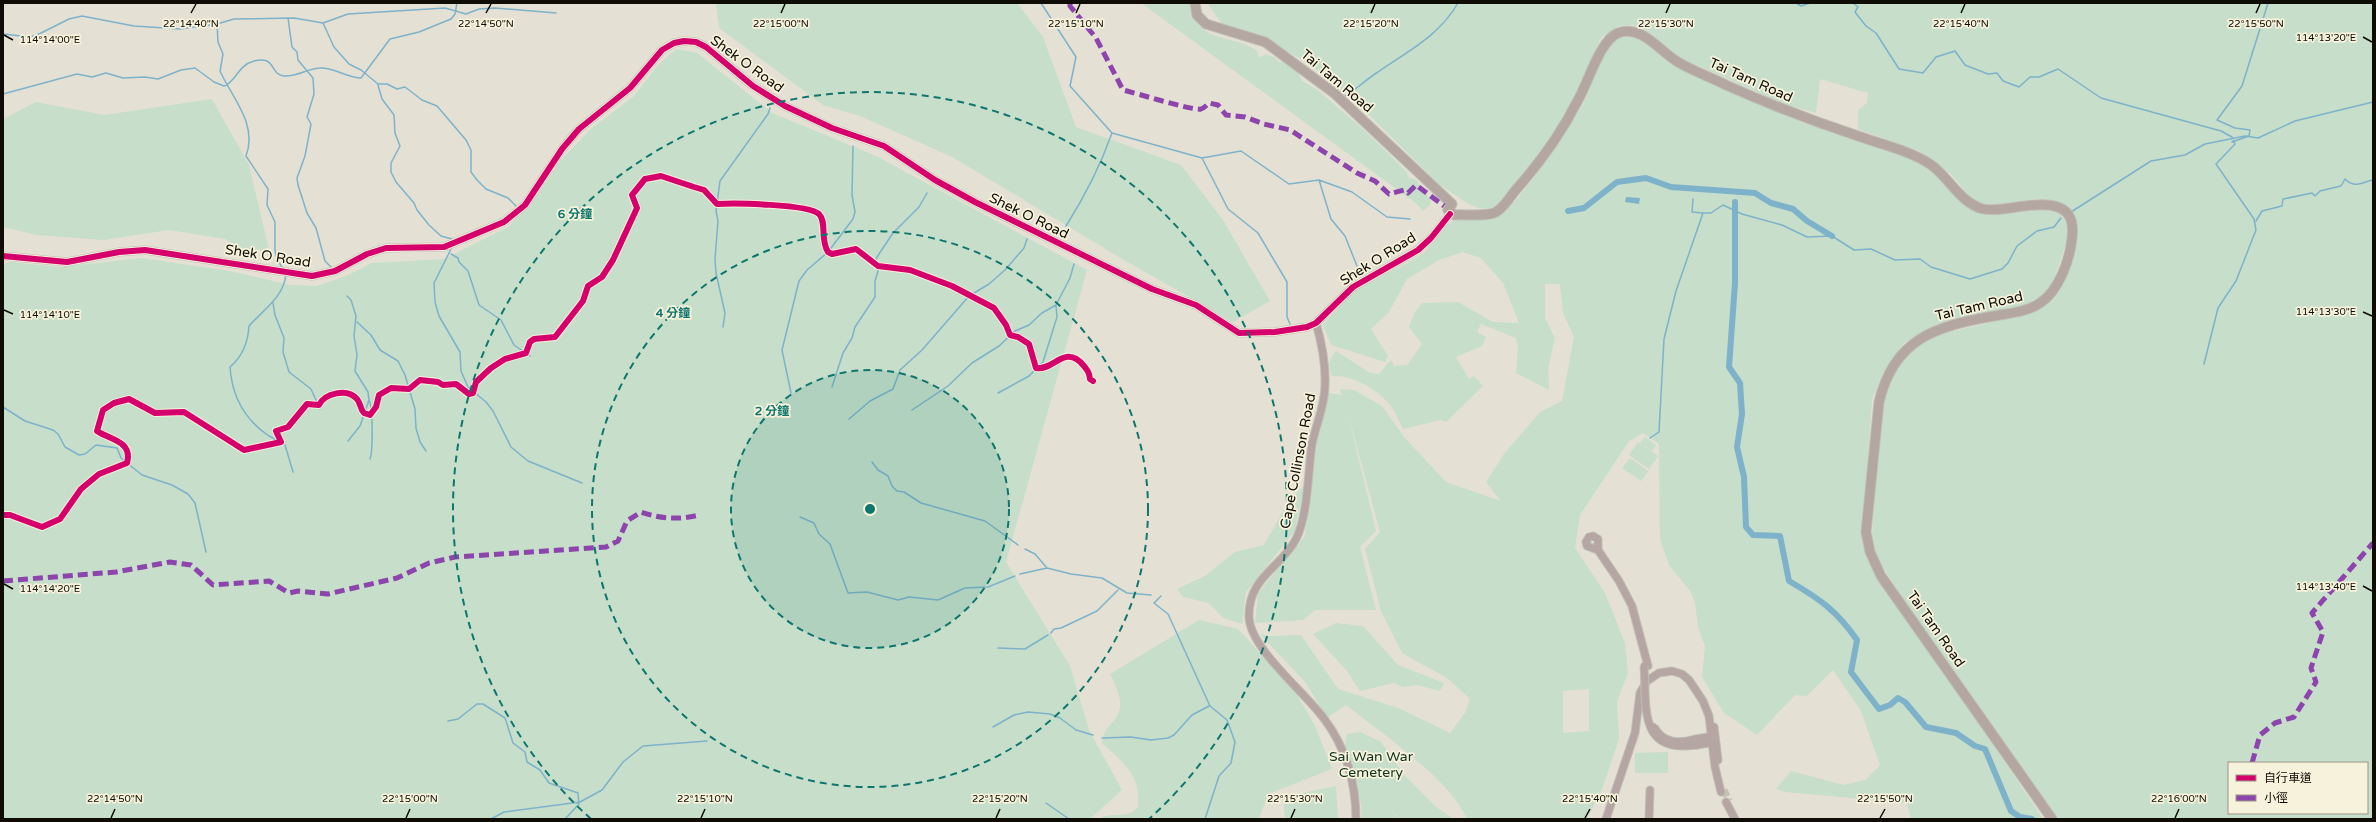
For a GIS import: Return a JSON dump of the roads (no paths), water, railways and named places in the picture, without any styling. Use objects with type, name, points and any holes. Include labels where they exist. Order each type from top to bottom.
[{"type":"main road","name":"Tai Tam Road","points":[[1195,3],[1197,15],[1206,24],[1265,42],[1334,93],[1454,210],[1469,213],[1490,214],[1497,211],[1505,203],[1547,152],[1570,115],[1606,42],[1616,34],[1629,31],[1645,36],[1681,64],[1782,110],[1919,158],[1944,174],[1963,198],[1976,206],[1994,210],[2040,204],[2057,207],[2066,213],[2072,228],[2071,244],[2057,284],[2045,299],[2024,310],[1942,327],[1916,342],[1895,364],[1885,383],[1879,402],[1866,532],[1870,552],[1882,576],[2052,819]]},
{"type":"street","name":"Shek O Road","points":[[3,256],[67,262],[119,252],[145,250],[312,276],[335,272],[367,254],[386,248],[401,246],[431,249],[444,247],[497,226],[516,213],[528,201],[559,153],[575,133],[630,88],[662,50],[674,43],[688,41],[706,47],[749,82],[781,104],[825,125],[884,146],[935,180],[975,202],[1152,289],[1196,305],[1236,332],[1250,334],[1275,332],[1307,327],[1316,323],[1353,287],[1418,250],[1454,210]]},
{"type":"street","name":"Cape Collinson Road","points":[[1316,323],[1325,359],[1325,385],[1323,405],[1313,443],[1301,526],[1296,540],[1252,592],[1249,618],[1257,640],[1317,709],[1336,738],[1351,776],[1356,819]]},
{"type":"street","points":[[1598,551],[1619,581],[1632,606],[1648,666],[1651,716],[1655,730],[1670,741],[1696,742],[1713,739]]},
{"type":"street","points":[[1606,819],[1635,733],[1638,700],[1645,684],[1653,676],[1672,671],[1685,676],[1700,697],[1708,712],[1723,791]]},
{"type":"street","points":[[1649,819],[1650,790]]},
{"type":"street","points":[[1728,803],[1735,819]]},
{"type":"water","points":[[1626,197],[1640,198],[1639,204],[1625,202]]},
{"type":"waterway","points":[[3,94],[77,74],[92,77],[106,73],[123,78],[145,77],[158,79],[181,70],[195,68],[214,82],[224,86],[228,84],[244,66],[254,61],[261,60],[269,63],[276,72],[284,76],[294,75],[312,69],[325,68],[356,78],[361,78],[390,39],[419,32],[451,19],[455,14],[457,3]]},
{"type":"waterway","points":[[1041,3],[1076,57],[1070,86],[1112,133],[1202,158],[1241,151],[1289,184],[1319,180],[1352,192],[1387,217],[1410,219]]},
{"type":"waterway","points":[[1343,97],[1432,34],[1442,25],[1458,3]]},
{"type":"waterway","points":[[1796,3],[1801,6],[1810,3]]},
{"type":"waterway","points":[[1853,3],[1858,7],[1855,12],[1866,26],[1876,33],[1899,69],[1923,73],[1936,57],[1955,51],[1965,65],[1988,74],[1997,73],[2003,81],[2019,87],[2030,77],[2039,77],[2058,69],[2101,98],[2221,131],[2232,137],[2235,144],[2216,164],[2254,219],[2256,230],[2236,281],[2218,308],[2204,364]]},
{"type":"waterway","points":[[2232,142],[2249,136],[2250,130],[2235,128],[2217,120],[2242,86],[2268,3]]},
{"type":"waterway","points":[[3,34],[30,37],[69,19],[82,16],[134,26],[180,29],[217,24],[234,19],[294,18],[323,23],[348,14],[445,8],[466,14],[479,9],[495,8],[556,13]]},
{"type":"waterway","points":[[288,18],[292,47],[297,52],[298,60],[313,78],[314,94],[307,117],[311,124],[305,156],[297,178],[298,185],[307,213],[316,228],[325,261],[333,269]]},
{"type":"waterway","points":[[323,23],[334,47],[349,64],[361,70],[378,84],[387,84],[397,89],[405,87],[422,100],[437,106],[466,140],[471,150],[471,172],[477,180],[486,189],[508,198],[517,207]]},
{"type":"waterway","points":[[217,24],[218,42],[223,54],[220,71],[237,101],[246,122],[249,133],[249,144],[246,156],[268,189],[267,205],[275,222],[275,251],[277,259],[283,269]]},
{"type":"waterway","points":[[378,85],[382,99],[394,115],[395,133],[400,146],[391,163],[391,172],[396,182],[414,203],[417,210],[429,225],[441,236],[452,239]]},
{"type":"waterway","points":[[2071,212],[2151,161],[2185,155],[2205,144],[2245,136],[2258,138],[2295,121],[2373,102]]},
{"type":"waterway","points":[[723,327],[725,313],[716,273],[715,259],[718,221],[716,211],[720,181],[768,114],[770,108]]},
{"type":"waterway","points":[[1066,226],[1092,181],[1112,133]]},
{"type":"waterway","points":[[791,393],[782,350],[799,281],[807,270],[828,252],[853,219],[855,212],[852,195],[853,146]]},
{"type":"waterway","points":[[1202,158],[1228,209],[1258,233],[1287,282],[1287,317],[1290,324]]},
{"type":"waterway","points":[[1568,211],[1584,208],[1617,182],[1646,178],[1671,187],[1755,193],[1771,203],[1793,209],[1807,221],[1832,236]]},
{"type":"waterway","points":[[2256,221],[2262,211],[2282,206],[2283,199],[2312,193],[2315,196],[2320,191],[2341,186],[2345,179],[2352,184],[2359,184],[2373,180]]},
{"type":"waterway","points":[[1319,180],[1331,219],[1345,236],[1357,266]]},
{"type":"waterway","points":[[832,387],[843,353],[852,338],[855,327],[875,297],[875,281],[878,271],[876,259],[893,233],[919,207],[927,193]]},
{"type":"waterway","points":[[1650,438],[1659,432],[1664,339],[1676,291],[1703,213],[1692,212],[1693,199]]},
{"type":"waterway","points":[[1735,202],[1735,283],[1729,367],[1740,383],[1742,414],[1737,447],[1744,477],[1746,527],[1753,535],[1780,536],[1789,581],[1827,606],[1850,630],[1857,640],[1851,672],[1879,709],[1890,705],[1898,698],[1905,702],[1926,727],[1956,733],[1975,746],[1985,749],[2011,811],[2020,817],[2032,819]]},
{"type":"waterway","points":[[1703,213],[1711,213],[1723,205],[1742,214],[1782,225],[1807,237],[1832,236],[1854,250],[1871,249],[1895,260],[1920,259],[1931,267],[1970,279],[2002,269],[2008,263],[2017,246],[2037,231],[2054,227],[2061,218]]},
{"type":"waterway","points":[[849,419],[870,401],[893,389],[900,370],[922,350],[969,296],[989,284],[1005,270],[1024,248],[1027,239]]},
{"type":"waterway","points":[[452,247],[434,283],[435,302],[439,316],[460,352],[461,371],[468,387],[486,402],[493,411],[511,447],[528,461],[582,483]]},
{"type":"waterway","points":[[451,254],[458,258],[459,262],[468,271],[479,305],[501,320],[514,345],[530,356]]},
{"type":"waterway","points":[[998,393],[1029,376],[1043,362],[1057,317],[1056,305],[1070,278],[1074,264]]},
{"type":"waterway","points":[[286,274],[277,296],[249,326],[244,349],[235,363],[230,367],[231,378],[241,406],[253,423],[269,436],[285,445],[293,472]]},
{"type":"waterway","points":[[347,296],[351,300],[356,316],[354,336],[357,355],[355,371],[368,392],[369,400],[360,426],[348,441]]},
{"type":"waterway","points":[[273,303],[275,315],[284,338],[283,352],[289,372],[311,389],[320,409]]},
{"type":"waterway","points":[[912,410],[948,386],[972,363],[999,346],[1015,331],[1029,325],[1042,313],[1056,305]]},
{"type":"waterway","points":[[357,322],[371,335],[380,350],[398,361],[405,375],[415,409],[416,428],[420,442],[426,451]]},
{"type":"waterway","points":[[369,400],[372,430],[372,448],[370,459]]},
{"type":"waterway","points":[[3,407],[25,421],[53,430],[58,434],[65,447],[79,455],[85,454],[96,445],[117,448],[121,458],[142,475],[172,485],[188,494],[195,503],[206,552]]},
{"type":"waterway","points":[[872,462],[878,470],[888,476],[892,486],[897,491],[904,492],[921,503],[985,521],[1018,545]]},
{"type":"waterway","points":[[800,517],[814,523],[819,534],[830,544],[848,593],[867,592],[898,600],[909,597],[938,600],[965,588],[988,587],[1015,576]]},
{"type":"waterway","points":[[1025,549],[1035,554],[1047,568]]},
{"type":"waterway","points":[[1020,574],[1047,568],[1071,574],[1102,578],[1127,593],[1151,595]]},
{"type":"waterway","points":[[1051,633],[1054,629],[1061,628],[1097,611],[1118,590]]},
{"type":"waterway","points":[[1161,596],[1154,603],[1168,614],[1210,706],[1227,720],[1235,742],[1231,763],[1219,776],[1205,819]]},
{"type":"waterway","points":[[998,648],[1025,649],[1048,635]]},
{"type":"waterway","points":[[448,721],[458,719],[477,704],[483,704],[505,718],[513,743],[525,752],[527,762],[540,770],[549,783],[578,793],[579,804],[565,819]]},
{"type":"waterway","points":[[1102,738],[1131,737],[1151,740],[1168,738],[1174,735],[1192,715],[1209,706]]},
{"type":"waterway","points":[[993,727],[1014,715],[1028,712],[1050,714],[1060,718],[1076,730],[1093,735]]},
{"type":"waterway","points":[[491,819],[504,812],[580,802],[602,790],[623,762],[643,746],[707,741]]},
{"type":"waterway","points":[[1046,803],[1069,819]]},
{"type":"tunnel","points":[[1724,790],[1729,801]]},
{"type":"park label","name":"Sai Wan War Cemetery","points":[[1371,764]]}]
